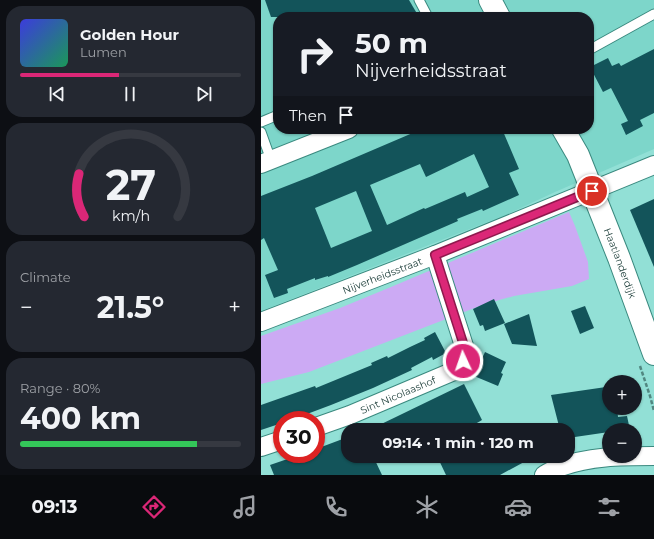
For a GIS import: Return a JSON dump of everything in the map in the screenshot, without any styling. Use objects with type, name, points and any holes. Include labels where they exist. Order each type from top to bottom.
[{"type":"street","points":[[490,0],[496,12]]},
{"type":"street","points":[[266,162],[336,134]]},
{"type":"street","name":"Haatlanderdijk","points":[[566,134],[578,155],[619,258],[654,354]]},
{"type":"street","name":"Nijverheidsstraat","points":[[261,322],[435,255],[654,165]]},
{"type":"street","name":"Sint Nicolaashof","points":[[325,425],[454,371],[463,361],[465,349],[435,255]]},
{"type":"street","points":[[261,448],[273,443]]},
{"type":"street","points":[[544,475],[557,468],[582,461],[620,456],[654,456]]},
{"type":"lane","points":[[419,0],[425,12]]},
{"type":"lane","points":[[594,47],[654,14]]},
{"type":"lane","points":[[261,122],[273,117]]},
{"type":"lane","points":[[261,132],[266,162]]},
{"type":"shaded area","points":[[261,0],[654,0],[654,149],[508,214],[261,311]]},
{"type":"shaded area","points":[[569,212],[588,262],[589,279],[572,286],[514,296],[485,304],[309,372],[261,384],[261,336],[340,308]]},
{"type":"building","points":[[265,0],[409,0],[416,12],[273,12],[273,17],[271,17]]},
{"type":"building","points":[[654,49],[654,113],[640,120],[643,126],[626,135],[621,124],[628,121],[611,88],[603,92],[594,75],[594,65],[608,58],[612,66],[619,63],[621,66]]},
{"type":"building","points":[[410,134],[504,134],[519,169],[509,173],[519,195],[483,211],[482,209],[457,219],[458,221],[328,277],[315,280],[315,278],[287,289],[288,293],[274,298],[265,275],[278,270],[264,238],[261,240],[261,196]],"holes":[[[474,154],[489,187],[467,197],[465,192],[425,209],[424,208],[387,225],[370,185],[420,164],[426,177]],[[356,191],[372,231],[331,248],[315,208]]]},
{"type":"building","points":[[654,199],[654,267],[630,210]]},
{"type":"building","points":[[494,299],[505,323],[485,331],[483,325],[480,326],[473,309]]},
{"type":"building","points":[[585,306],[594,328],[580,334],[571,311]]},
{"type":"building","points":[[529,314],[537,346],[512,344],[504,324]]},
{"type":"building","points":[[435,332],[446,353],[433,360],[432,357],[411,368],[412,370],[373,388],[315,411],[273,411],[273,426],[261,430],[261,405],[315,386],[316,388],[372,365],[371,363],[387,356],[388,358],[425,340],[424,338]]},
{"type":"building","points":[[485,352],[506,362],[501,373],[503,374],[498,386],[474,376]]},
{"type":"building","points":[[464,384],[482,420],[477,423],[383,423]]},
{"type":"building","points":[[602,388],[602,415],[618,415],[618,417],[627,416],[628,423],[602,423],[602,433],[575,437],[575,423],[558,423],[551,395]]},
{"type":"building","points":[[341,440],[341,463],[376,463],[382,475],[274,475],[270,465],[276,463],[325,463],[325,446]]},
{"type":"building","points":[[440,463],[522,463],[500,475],[446,475]]},
{"type":"route","points":[[463,361],[465,349],[435,255],[592,191]]}]
